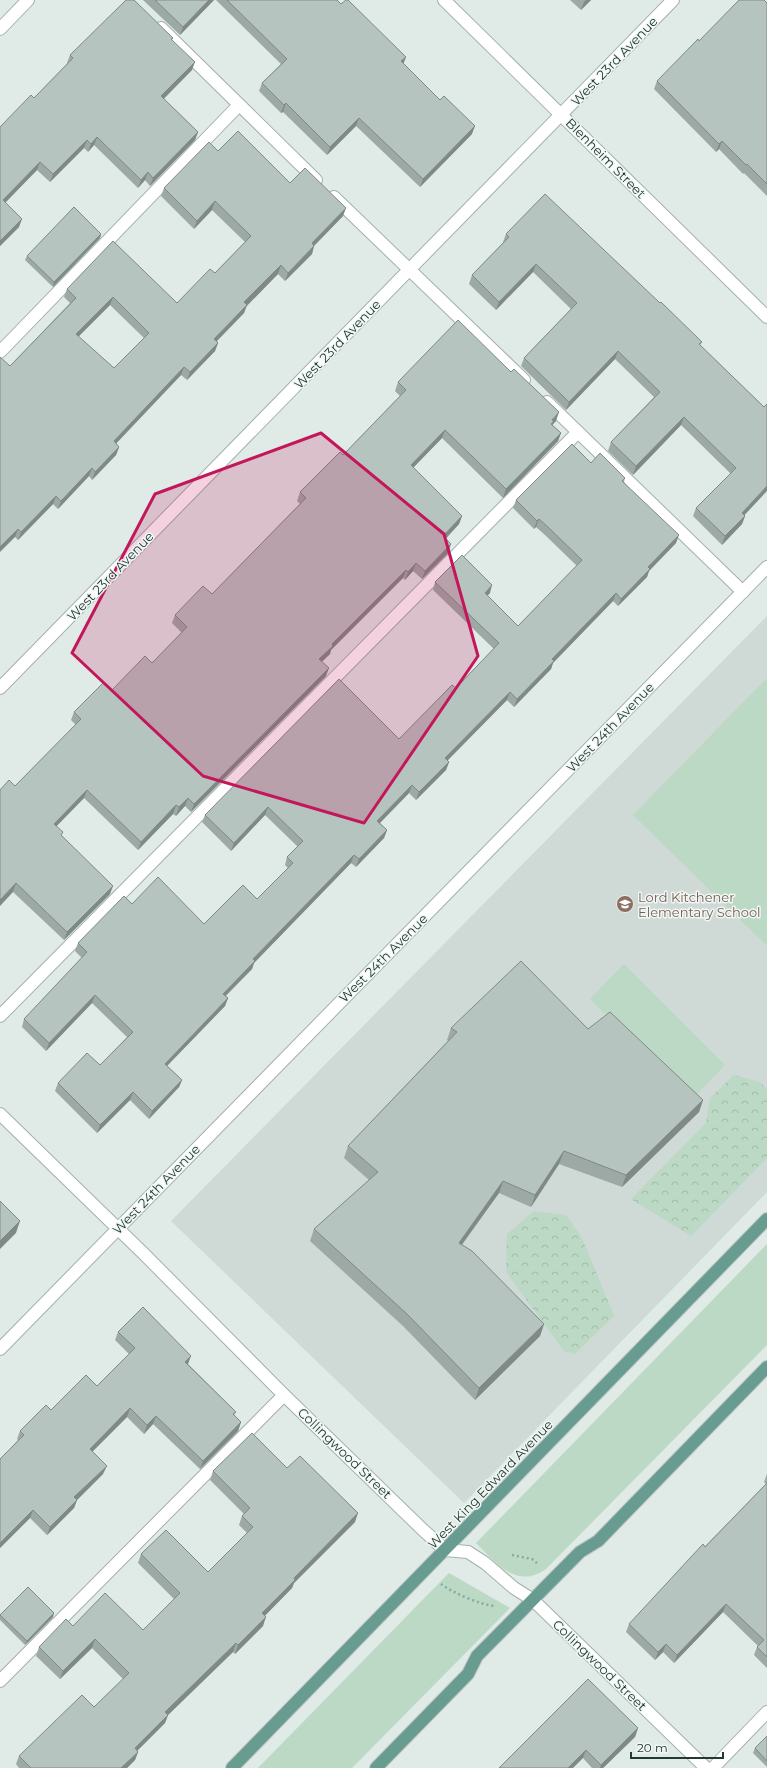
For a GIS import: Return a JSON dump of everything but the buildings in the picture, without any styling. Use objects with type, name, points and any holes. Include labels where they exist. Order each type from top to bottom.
[{"type":"main road","name":"West King Edward Avenue","points":[[232,1768],[767,1219]]},
{"type":"main road","points":[[376,1768],[468,1674],[477,1656],[580,1552],[598,1541],[767,1367]]},
{"type":"street","points":[[0,29],[28,0]]},
{"type":"street","name":"Blenheim Street","points":[[444,0],[562,114],[767,317]]},
{"type":"street","name":"West 23rd Avenue","points":[[0,688],[673,0]]},
{"type":"street","points":[[155,22],[743,592]]},
{"type":"street","points":[[0,352],[239,105]]},
{"type":"street","points":[[0,1016],[578,432]]},
{"type":"street","name":"West 24th Avenue","points":[[0,1349],[767,567]]},
{"type":"street","name":"Collingwood Street","points":[[0,1114],[117,1228],[284,1395],[445,1550],[468,1552],[486,1563],[514,1588],[532,1600],[706,1768]]},
{"type":"street","points":[[0,1681],[284,1395]]},
{"type":"street","points":[[713,1768],[767,1712]]},
{"type":"path","points":[[508,1554],[532,1559],[541,1566]]},
{"type":"path","points":[[439,1582],[450,1590],[485,1605],[496,1606],[501,1609]]},
{"type":"highlighted area","points":[[321,433],[444,534],[478,656],[364,823],[203,776],[72,653],[155,494]]},
{"type":"shaded area","name":"Lord Kitchener Elementary School","points":[[767,616],[767,1192],[464,1503],[171,1221]]},
{"type":"green space","points":[[767,678],[767,946],[633,815]]},
{"type":"green space","points":[[624,964],[725,1065],[691,1100],[590,999]]},
{"type":"green space","points":[[734,1075],[760,1082],[767,1089],[767,1158],[691,1236],[631,1199],[706,1123],[710,1098]]},
{"type":"green space","points":[[534,1211],[566,1215],[582,1238],[614,1316],[575,1354],[564,1351],[506,1272],[507,1234]]},
{"type":"green space","points":[[767,1244],[767,1345],[546,1569],[535,1575],[526,1577],[516,1575],[499,1566],[476,1543]]},
{"type":"green space","points":[[449,1573],[510,1608],[352,1768],[258,1768]]},
{"type":"place","name":"Lord Kitchener Elementary School","points":[[625,904]]}]
